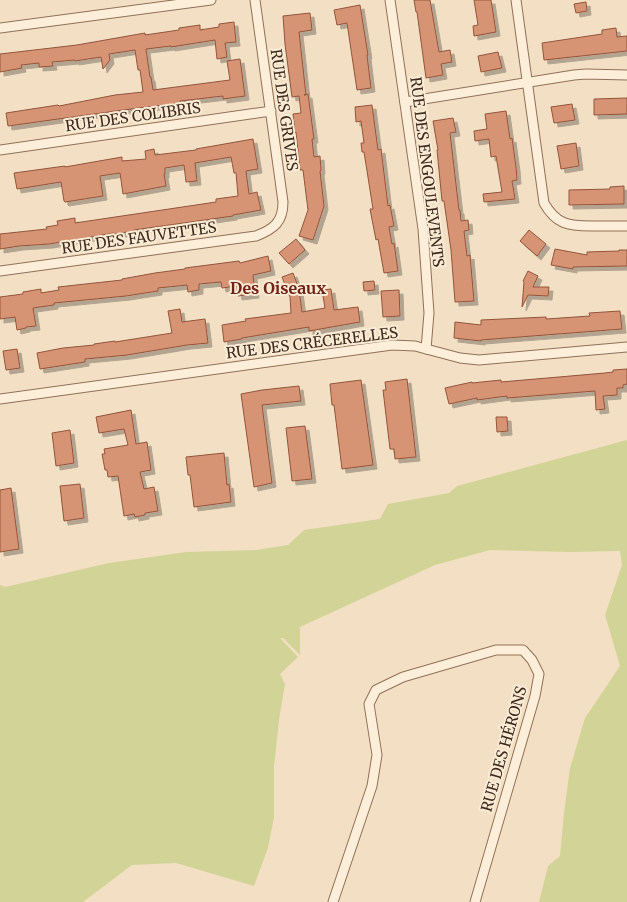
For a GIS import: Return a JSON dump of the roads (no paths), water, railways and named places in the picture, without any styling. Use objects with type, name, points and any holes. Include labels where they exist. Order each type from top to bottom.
[{"type":"street","points":[[0,28],[211,0]]},
{"type":"street","name":"RUE DES GRIVES","points":[[255,0],[283,202],[283,209],[278,222]]},
{"type":"street","name":"RUE DES ENGOULEVENTS","points":[[390,0],[426,258],[430,313],[426,349]]},
{"type":"street","points":[[516,0],[544,203],[549,212],[565,224],[576,226],[627,226]]},
{"type":"street","points":[[405,102],[586,74],[627,75]]},
{"type":"street","name":"RUE DES COLIBRIS","points":[[0,150],[271,111]]},
{"type":"street","name":"RUE DES FAUVETTES","points":[[0,271],[256,236],[268,231],[278,222]]},
{"type":"street","name":"RUE DES CRÉCERELLES","points":[[0,399],[379,346],[404,345],[460,358],[487,360],[627,347]]},
{"type":"street","name":"RUE DES HÉRONS","points":[[333,902],[372,786],[377,755],[369,704],[376,690],[403,677],[496,650],[523,650],[532,660],[539,674],[535,696],[474,902]]},
{"type":"district","name":"Des Oiseaux","points":[[278,288]]}]
